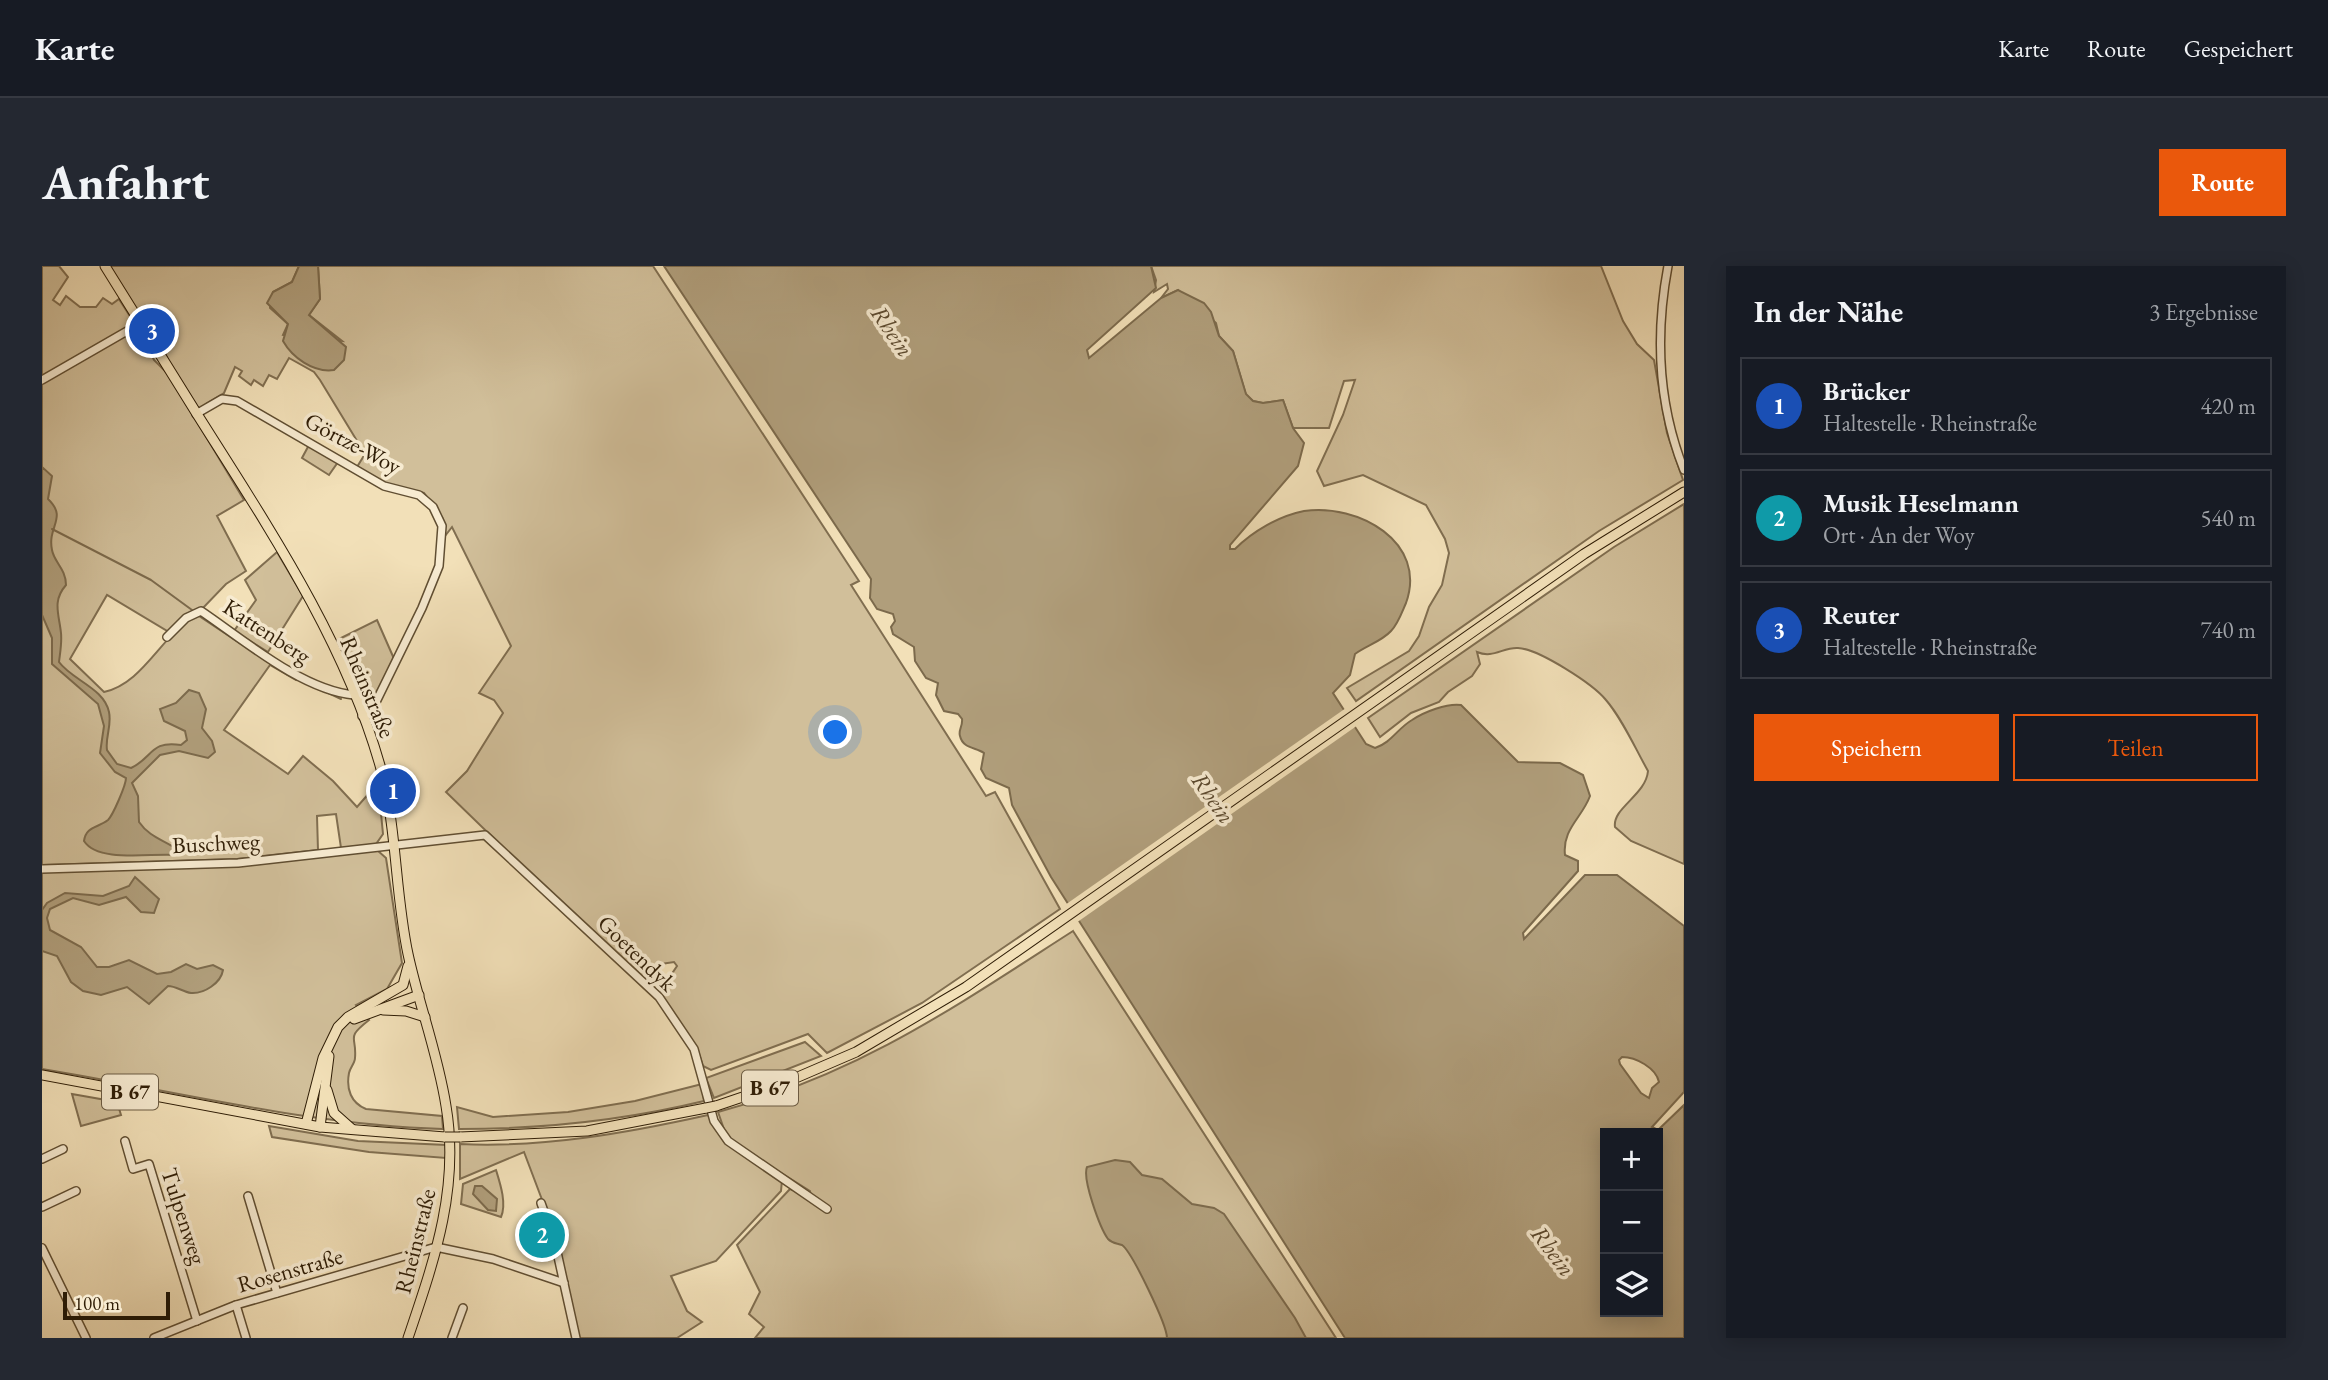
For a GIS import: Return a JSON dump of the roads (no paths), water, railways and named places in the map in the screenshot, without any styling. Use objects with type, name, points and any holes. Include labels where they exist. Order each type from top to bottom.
[{"type":"main road","name":"Rheinstraße","points":[[105,266],[307,593],[354,695],[381,770],[408,954],[450,1131],[450,1188],[439,1247],[408,1338]]},
{"type":"main road","name":"B 67","points":[[42,1075],[306,1125],[460,1137],[587,1131],[716,1106],[822,1067],[902,1027],[976,981],[1584,554],[1684,492]]},
{"type":"main road","points":[[306,1125],[331,1038],[348,1017],[379,1001],[406,981],[408,954]]},
{"type":"main road","points":[[379,1001],[419,995]]},
{"type":"main road","points":[[320,1127],[329,1052],[335,1038],[350,1022],[419,995]]},
{"type":"main road","points":[[370,1012],[406,1011],[425,1017]]},
{"type":"main road","points":[[325,1080],[334,1113],[354,1130]]},
{"type":"street","points":[[1668,266],[1660,318],[1661,376],[1668,416],[1684,470]]},
{"type":"street","points":[[42,380],[141,323]]},
{"type":"street","name":"Görtze-Woy","points":[[196,414],[222,399],[237,401],[384,486],[419,495],[439,516],[442,526],[439,566],[401,656],[374,706],[362,716]]},
{"type":"street","name":"Kattenberg","points":[[167,637],[186,618],[201,611],[300,676],[332,692],[354,695]]},
{"type":"street","name":"Goetendyk","points":[[392,845],[485,835],[659,997],[694,1049],[714,1121],[728,1140],[827,1209]]},
{"type":"street","name":"Buschweg","points":[[42,869],[238,863],[392,845]]},
{"type":"street","name":"Tulpenweg","points":[[125,1141],[133,1169],[149,1164],[197,1321]]},
{"type":"street","points":[[42,1159],[63,1149]]},
{"type":"street","points":[[42,1207],[76,1191]]},
{"type":"street","points":[[248,1196],[277,1293]]},
{"type":"street","points":[[541,1203],[555,1243],[576,1338]]},
{"type":"street","points":[[439,1247],[492,1259],[564,1283]]},
{"type":"street","name":"Rosenstraße","points":[[154,1338],[236,1305],[439,1247]]},
{"type":"street","points":[[42,1248],[86,1338]]},
{"type":"street","points":[[236,1305],[246,1338]]},
{"type":"street","points":[[452,1338],[463,1308]]},
{"type":"water","points":[[299,266],[318,266],[320,299],[309,315],[346,347],[344,360],[334,370],[318,369],[304,363],[292,353],[283,341],[288,324],[267,303],[273,292],[292,282]]},
{"type":"water","name":"Rhein","points":[[664,266],[1151,266],[1156,288],[1087,350],[1089,358],[1161,298],[1178,290],[1204,303],[1211,312],[1219,336],[1233,351],[1246,394],[1253,401],[1263,403],[1283,400],[1293,428],[1304,443],[1298,466],[1230,545],[1230,549],[1235,549],[1258,530],[1276,520],[1304,511],[1325,510],[1346,513],[1384,531],[1398,545],[1407,562],[1410,581],[1406,603],[1398,621],[1387,635],[1355,654],[1350,675],[1333,693],[1366,744],[1375,748],[1386,743],[1407,723],[1423,714],[1443,707],[1461,705],[1518,762],[1560,763],[1583,775],[1590,796],[1569,831],[1565,846],[1565,855],[1578,861],[1578,871],[1523,933],[1524,939],[1585,875],[1617,875],[1684,926],[1684,1092],[1652,1127],[1654,1128],[1600,1128],[1600,1317],[1663,1317],[1663,1128],[1660,1128],[1684,1105],[1684,1338],[1345,1338],[1051,877],[1012,805],[1009,788],[986,778],[981,769],[984,753],[967,746],[962,740],[962,719],[958,714],[944,711],[936,695],[938,683],[926,678],[915,661],[914,647],[893,634],[893,614],[877,609],[870,598],[871,579]],"holes":[[[1622,1057],[1645,1064],[1657,1077],[1659,1082],[1652,1088],[1649,1098],[1641,1093],[1619,1060]]]},
{"type":"water","points":[[42,467],[52,476],[48,499],[54,506],[57,517],[52,535],[52,550],[64,574],[66,585],[58,602],[61,637],[59,662],[94,690],[106,704],[110,717],[107,750],[117,764],[131,768],[157,747],[181,745],[187,740],[185,731],[164,721],[160,709],[176,703],[189,690],[199,693],[206,709],[202,728],[212,741],[215,752],[208,758],[179,751],[160,755],[132,783],[138,796],[139,822],[153,835],[178,850],[175,855],[113,855],[91,848],[84,841],[90,830],[110,817],[126,778],[115,772],[100,753],[104,726],[98,704],[52,664],[52,638],[42,615]]},
{"type":"water","points":[[135,877],[159,899],[154,913],[141,912],[126,897],[99,905],[73,898],[50,909],[47,918],[50,930],[81,947],[97,967],[109,967],[129,960],[157,974],[171,972],[186,964],[197,969],[213,965],[223,970],[211,987],[191,993],[168,986],[149,1004],[127,987],[101,995],[83,991],[71,982],[57,956],[42,951],[42,910],[47,903],[65,893],[103,896],[129,886]]},
{"type":"water","points":[[1115,1160],[1130,1162],[1142,1175],[1162,1179],[1192,1204],[1214,1208],[1224,1214],[1306,1338],[1167,1338],[1141,1274],[1127,1250],[1108,1239],[1089,1192],[1087,1167]]},
{"type":"water","points":[[475,1186],[482,1186],[497,1199],[496,1211],[488,1210],[473,1194]]},
{"type":"waterway","points":[[52,529],[151,580],[192,610]]},
{"type":"waterway","points":[[199,616],[241,644]]},
{"type":"waterway","points":[[322,690],[341,699]]},
{"type":"place","name":"Reuter","points":[[152,331]]},
{"type":"place","name":"Brücker","points":[[393,791]]},
{"type":"place","name":"Musik Heselmann","points":[[542,1235]]}]
